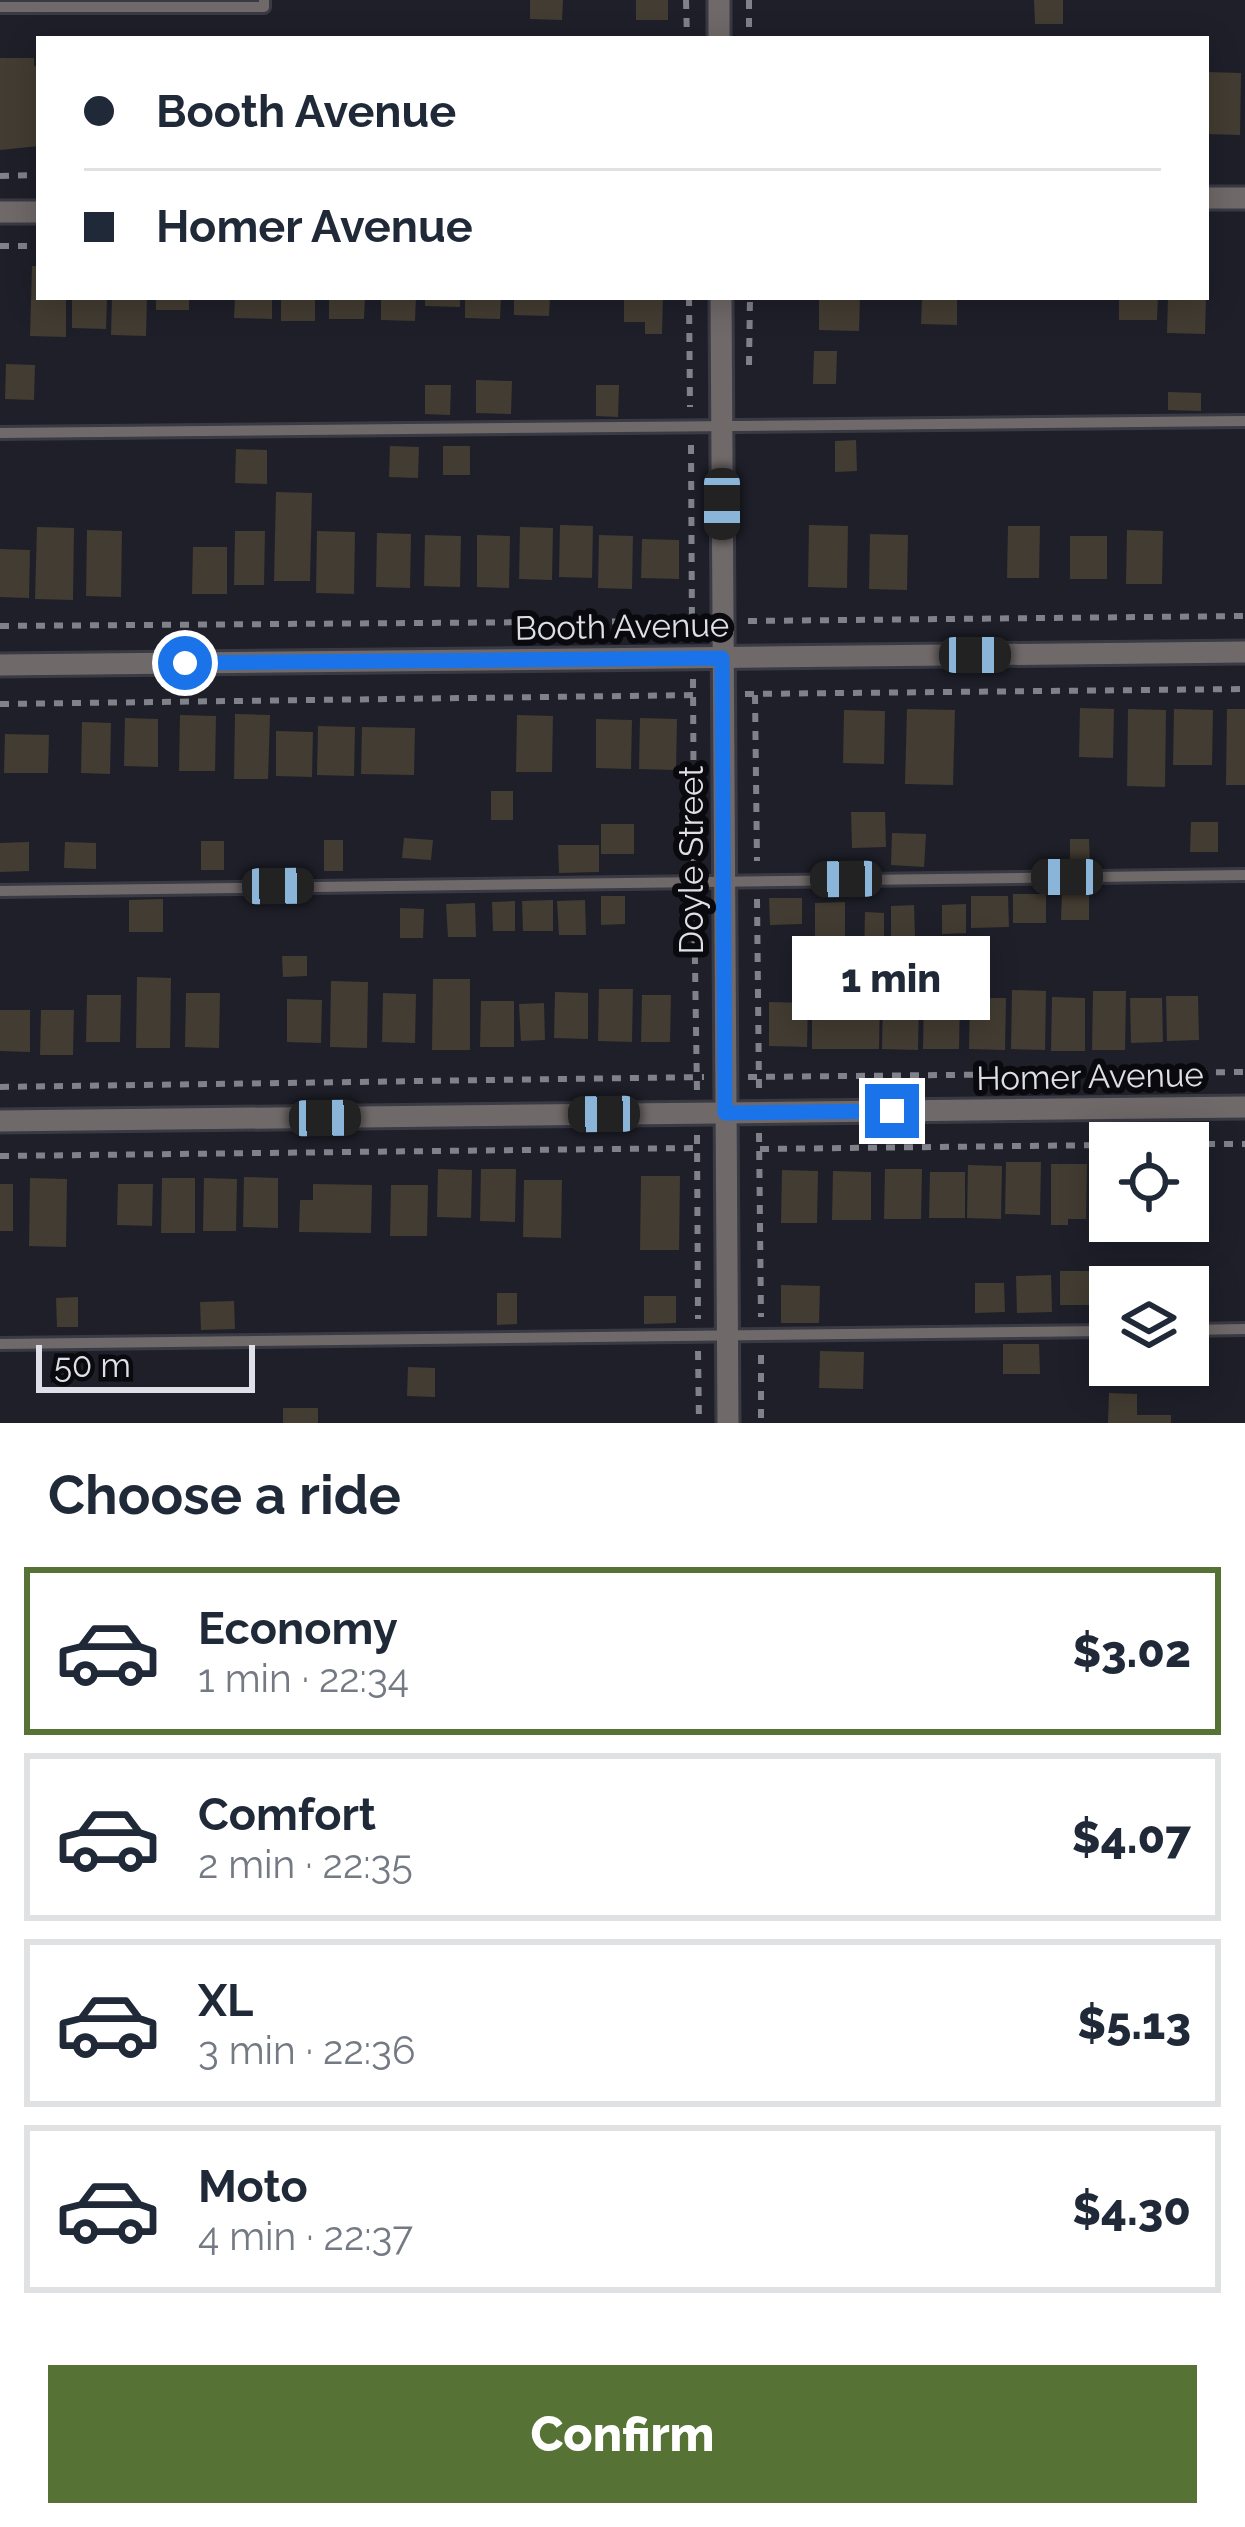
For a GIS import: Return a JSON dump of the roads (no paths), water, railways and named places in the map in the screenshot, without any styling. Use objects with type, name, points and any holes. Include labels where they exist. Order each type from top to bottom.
[{"type":"street","points":[[719,0],[719,36]]},
{"type":"street","points":[[1209,198],[1245,198]]},
{"type":"street","points":[[0,212],[36,212]]},
{"type":"street","name":"Doyle Street","points":[[721,300],[728,1423]]},
{"type":"street","name":"Booth Avenue","points":[[0,665],[1245,652]]},
{"type":"street","name":"Homer Avenue","points":[[0,1121],[1245,1107]]},
{"type":"lane","points":[[0,7],[264,7],[264,0]]},
{"type":"lane","points":[[0,434],[1245,421]]},
{"type":"lane","points":[[0,891],[1245,875]]},
{"type":"lane","points":[[1209,1330],[1245,1329]]},
{"type":"lane","points":[[0,1344],[1089,1331]]}]
